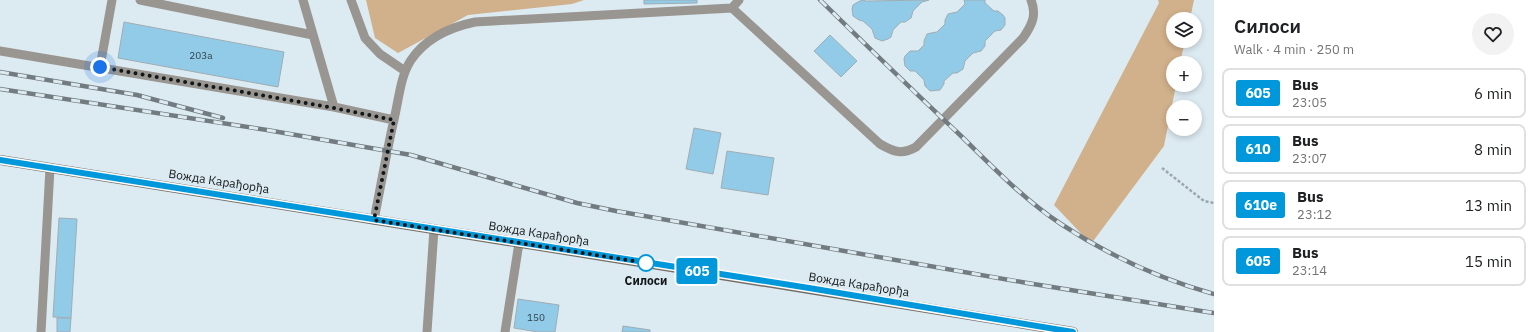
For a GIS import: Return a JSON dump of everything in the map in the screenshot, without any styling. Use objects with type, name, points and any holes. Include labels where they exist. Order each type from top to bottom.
[{"type":"main road","name":"Вожда Карађорђа","points":[[0,160],[1073,332]]},
{"type":"lane","points":[[100,67],[112,0]]},
{"type":"lane","points":[[140,0],[175,3],[313,35]]},
{"type":"lane","points":[[303,0],[334,108]]},
{"type":"lane","points":[[351,0],[365,38],[380,54],[405,71]]},
{"type":"lane","points":[[374,220],[405,71],[411,60],[427,42],[449,30],[475,22],[732,8],[739,0]]},
{"type":"lane","points":[[732,8],[880,144],[897,152],[907,152],[916,147],[1023,38],[1030,28],[1034,18],[1031,0]]},
{"type":"lane","points":[[0,51],[100,67],[394,120]]},
{"type":"lane","points":[[41,332],[50,168]]},
{"type":"lane","points":[[427,332],[434,229]]},
{"type":"lane","points":[[505,332],[518,242]]},
{"type":"path","points":[[1162,168],[1204,201],[1214,203]]},
{"type":"shaded area","points":[[366,0],[584,0],[572,4],[468,15],[398,53],[375,38]]},
{"type":"shaded area","points":[[1158,0],[1194,0],[1191,12],[1166,12],[1166,48],[1183,48],[1182,56],[1166,56],[1166,92],[1175,92],[1173,100],[1166,100],[1166,136],[1164,146],[1091,244],[1054,205],[1159,3]]},
{"type":"building","points":[[644,0],[697,0],[697,3],[644,4]]},
{"type":"building","points":[[862,0],[929,0],[922,2],[913,11],[911,18],[905,22],[901,22],[893,30],[891,37],[882,41],[875,38],[872,29],[863,21],[853,16],[853,5]]},
{"type":"building","points":[[964,0],[985,0],[985,3],[994,11],[998,11],[1003,15],[1005,18],[1005,25],[1001,30],[995,31],[985,41],[985,46],[981,51],[973,53],[965,61],[963,69],[957,73],[953,73],[944,81],[944,84],[940,90],[930,91],[925,86],[924,80],[915,71],[910,71],[905,66],[905,56],[910,51],[918,51],[924,45],[927,34],[937,32],[945,24],[948,14],[957,12],[965,4]]},
{"type":"building","points":[[124,22],[284,52],[278,87],[118,58]]},
{"type":"building","points":[[830,35],[857,61],[841,77],[814,51]]},
{"type":"building","points":[[694,128],[721,133],[713,174],[686,169]]},
{"type":"building","points":[[727,151],[774,158],[768,195],[721,188]]},
{"type":"building","points":[[59,218],[77,219],[71,318],[53,317]]},
{"type":"building","points":[[518,299],[559,305],[555,332],[538,332],[514,328]]},
{"type":"building","points":[[57,318],[71,318],[70,332],[57,332]]},
{"type":"building","points":[[623,326],[650,330],[650,332],[622,332]]},
{"type":"railway","points":[[820,0],[1008,181],[1047,214],[1097,246],[1116,256],[1174,281],[1214,294]]},
{"type":"railway","points":[[0,72],[137,95],[223,118]]},
{"type":"railway","points":[[0,89],[267,130],[411,155],[577,203],[616,211],[1027,283],[1214,313]]},
{"type":"bus line","name":"605","points":[[0,160],[809,288],[1073,332]]},
{"type":"place","name":"Силоси","points":[[646,263]]},
{"type":"route","points":[[100,67],[362,113],[394,120],[374,220],[646,263]]}]
